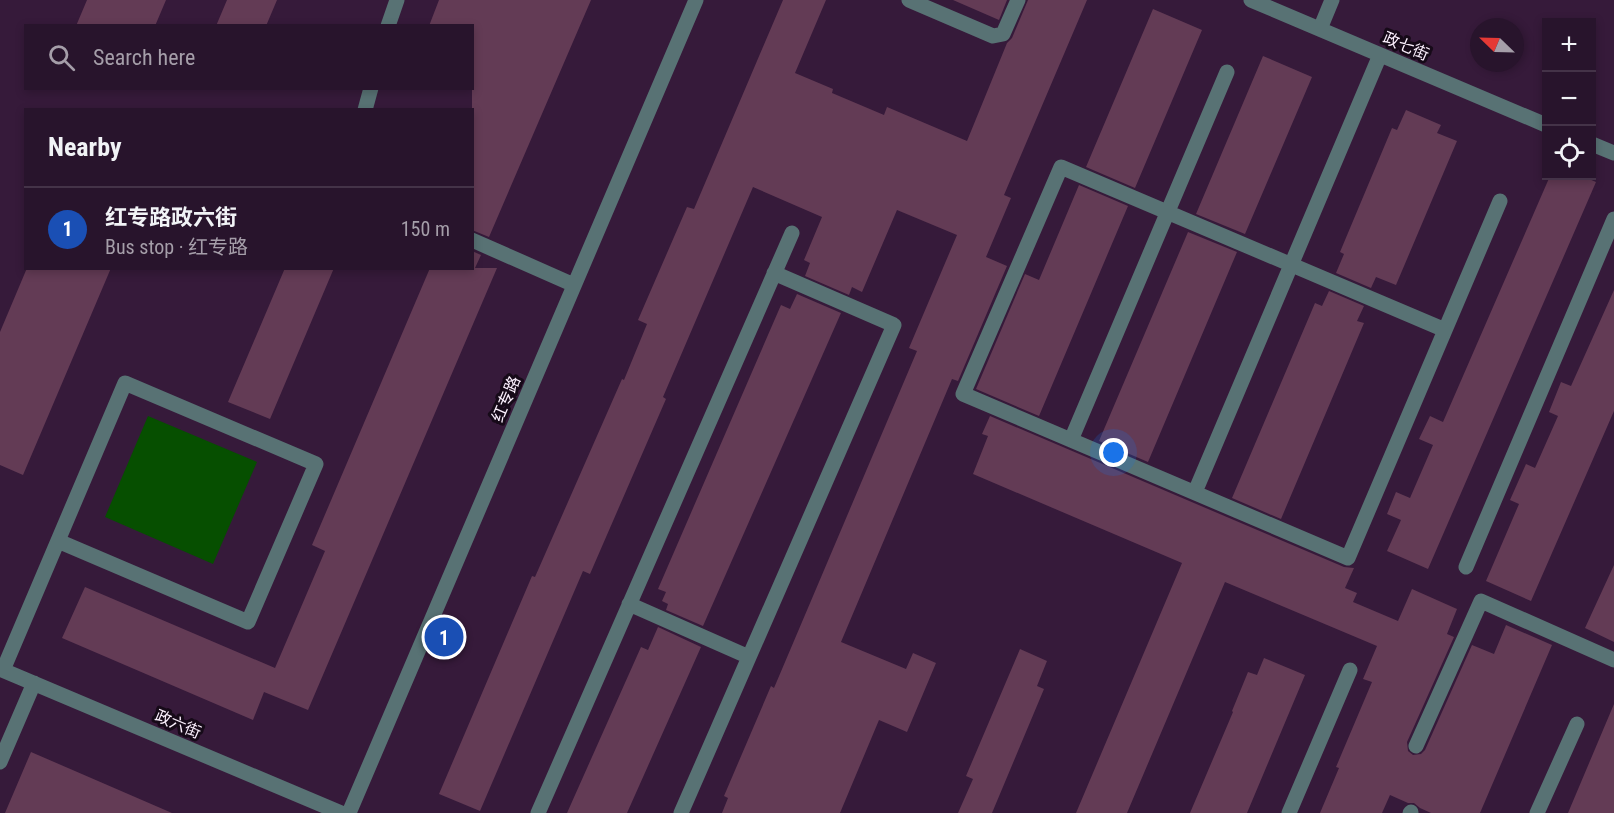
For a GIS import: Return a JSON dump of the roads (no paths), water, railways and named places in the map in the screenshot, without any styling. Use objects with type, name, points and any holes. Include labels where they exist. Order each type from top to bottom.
[{"type":"street","points":[[389,24],[397,0]]},
{"type":"street","name":"红专路","points":[[349,813],[696,0]]},
{"type":"street","points":[[909,0],[993,36],[1003,34],[1018,0]]},
{"type":"street","name":"政七街","points":[[1251,0],[1542,123]]},
{"type":"street","points":[[1320,29],[1332,0]]},
{"type":"street","points":[[1194,492],[1380,55]]},
{"type":"street","points":[[1071,440],[1227,72]]},
{"type":"street","points":[[365,108],[369,90]]},
{"type":"street","points":[[1596,146],[1614,153]]},
{"type":"street","points":[[1445,330],[1060,167],[963,394],[1348,558],[1500,201]]},
{"type":"street","points":[[1466,567],[1614,219]]},
{"type":"street","points":[[538,813],[792,232]]},
{"type":"street","points":[[474,241],[574,285]]},
{"type":"street","points":[[681,813],[894,325],[774,273]]},
{"type":"street","points":[[1,669],[125,383],[316,464],[248,622],[58,541]]},
{"type":"street","points":[[1416,746],[1481,601],[1614,660]]},
{"type":"street","points":[[629,604],[749,657]]},
{"type":"street","name":"政六街","points":[[1,669],[341,813]]},
{"type":"street","points":[[1289,813],[1350,670]]},
{"type":"street","points":[[0,762],[34,683]]},
{"type":"street","points":[[1537,813],[1577,724]]},
{"type":"place","name":"红专路政六街","points":[[444,637]]}]
